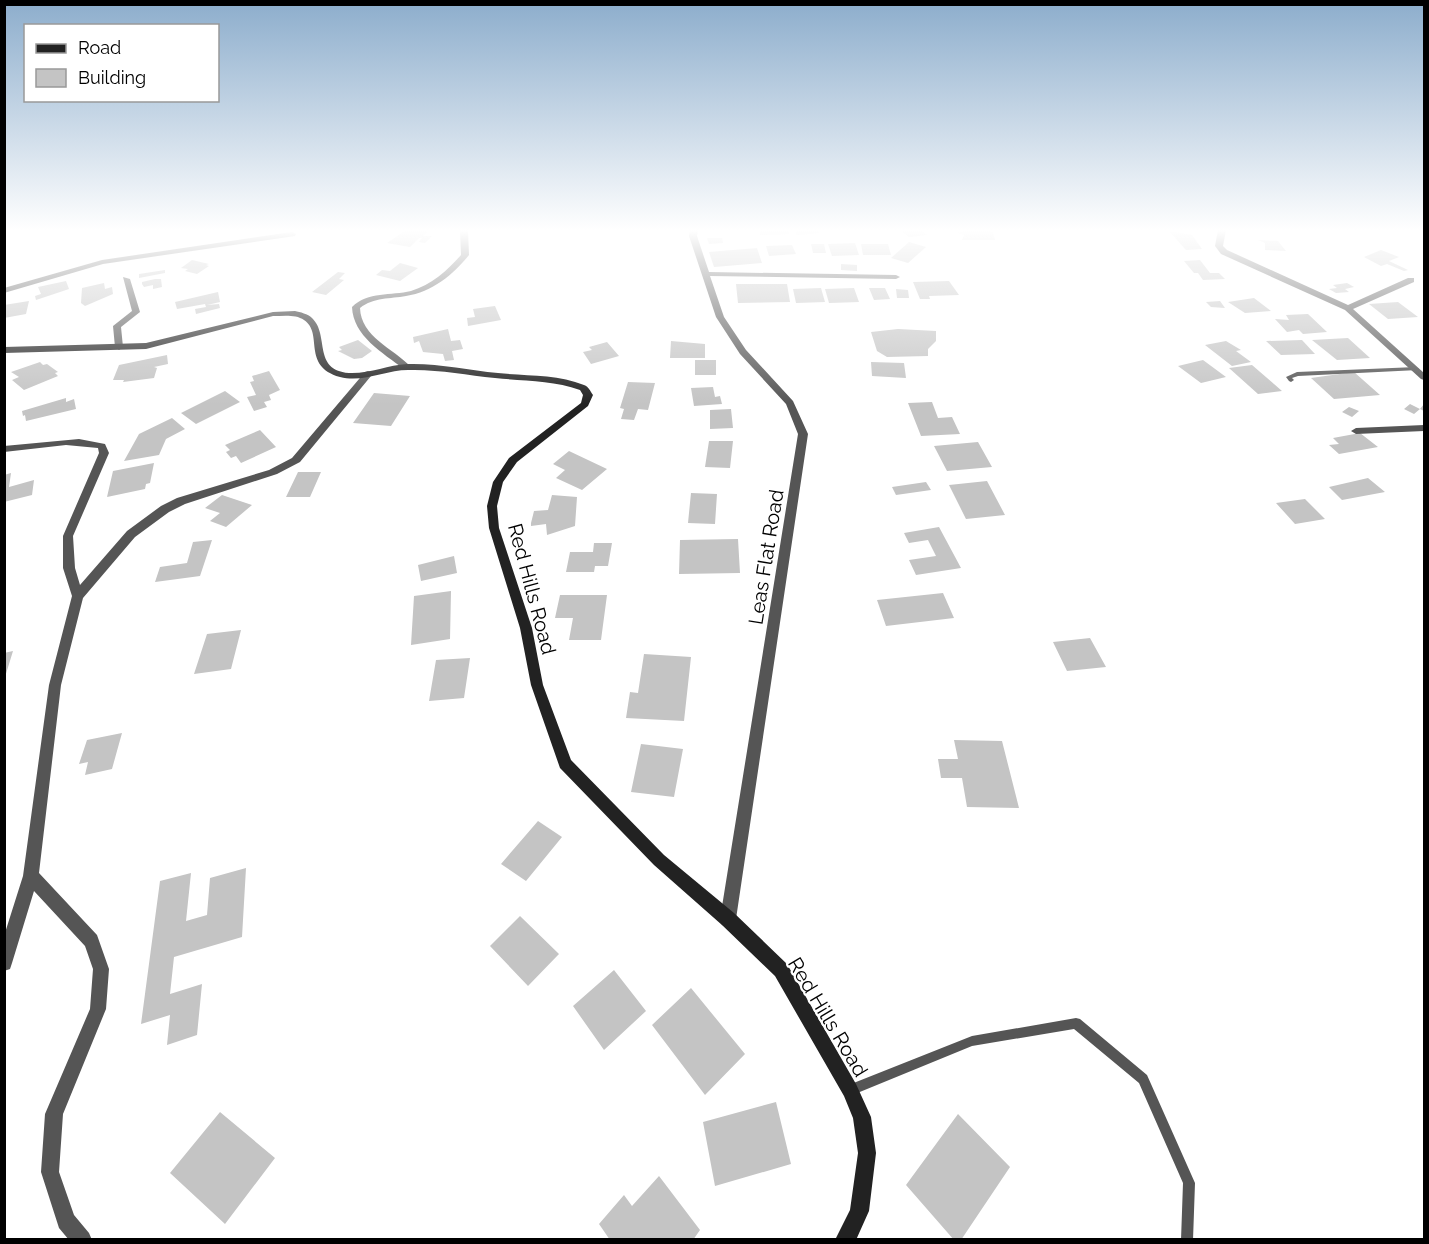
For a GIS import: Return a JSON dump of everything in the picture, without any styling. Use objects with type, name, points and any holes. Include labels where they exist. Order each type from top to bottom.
[{"type":"main road","name":"Red Hills Road","points":[[4,350],[146,346],[293,311],[303,313],[314,324],[316,348],[323,362],[332,371],[351,376],[407,367],[540,378],[584,388],[588,395],[585,404],[520,453],[498,482],[492,506],[494,528],[526,628],[537,685],[565,764],[659,860],[728,919],[781,970],[850,1090],[862,1117],[867,1153],[859,1211],[845,1239]]},
{"type":"street","points":[[119,347],[117,326],[136,312],[129,288]]},
{"type":"street","points":[[407,367],[359,325],[355,314],[356,307],[372,298],[416,292],[422,288]]},
{"type":"street","name":"Leas Flat Road","points":[[710,288],[720,317],[743,352],[790,403],[803,434],[728,919]]},
{"type":"street","points":[[1304,288],[1348,308],[1425,377]]},
{"type":"street","points":[[1348,308],[1394,288]]},
{"type":"street","points":[[4,963],[31,876],[55,685],[78,596],[131,534],[165,509],[181,501],[273,472],[296,460],[368,374]]},
{"type":"street","points":[[1356,431],[1425,428]]},
{"type":"street","points":[[4,449],[28,449],[79,441],[102,446],[104,453],[68,536],[69,568],[78,596]]},
{"type":"street","points":[[31,876],[91,942],[101,969],[98,1009],[54,1114],[50,1172],[66,1221],[82,1239]]},
{"type":"lane","points":[[1291,380],[1291,375],[1297,374],[1416,369]]},
{"type":"lane","points":[[850,1090],[972,1041],[1076,1023],[1143,1079],[1189,1184],[1187,1239]]},
{"type":"building","points":[[38,288],[69,289],[36,300],[35,296],[41,294]]},
{"type":"building","points":[[82,288],[112,288],[113,294],[85,306],[81,303]]},
{"type":"building","points":[[317,288],[334,288],[326,295],[312,292]]},
{"type":"building","points":[[736,288],[788,288],[790,302],[738,303]]},
{"type":"building","points":[[821,288],[825,302],[796,303],[793,289]]},
{"type":"building","points":[[854,288],[859,302],[829,303],[825,289]]},
{"type":"building","points":[[869,288],[885,288],[890,299],[874,300]]},
{"type":"building","points":[[915,288],[954,288],[959,295],[929,296],[930,299],[920,299]]},
{"type":"building","points":[[1349,288],[1345,289],[1349,292],[1336,293],[1329,289]]},
{"type":"building","points":[[896,289],[908,290],[909,298],[897,298]]},
{"type":"building","points":[[218,292],[220,302],[207,305],[219,304],[220,308],[196,314],[195,309],[206,307],[205,304],[177,309],[175,302]]},
{"type":"building","points":[[1254,298],[1271,311],[1245,313],[1228,302]]},
{"type":"building","points":[[29,301],[26,314],[4,318],[4,305]]},
{"type":"building","points":[[1220,301],[1225,308],[1211,307],[1206,302]]},
{"type":"building","points":[[1398,302],[1418,317],[1388,319],[1369,304]]},
{"type":"building","points":[[495,306],[501,320],[468,326],[467,318],[475,317],[473,309]]},
{"type":"building","points":[[1308,314],[1327,332],[1303,334],[1299,330],[1287,332],[1275,319],[1289,320],[1286,315]]},
{"type":"building","points":[[448,329],[451,341],[460,340],[463,349],[452,351],[454,360],[445,361],[443,354],[423,352],[419,341],[414,343],[413,337]]},
{"type":"building","points":[[898,329],[936,331],[936,341],[928,349],[928,356],[887,357],[877,351],[871,332]]},
{"type":"building","points":[[1348,338],[1370,358],[1337,360],[1312,340]]},
{"type":"building","points":[[358,340],[372,351],[362,358],[354,359],[338,351],[342,350],[339,347]]},
{"type":"building","points":[[1302,340],[1315,354],[1281,355],[1266,341]]},
{"type":"building","points":[[671,341],[705,344],[705,358],[670,358]]},
{"type":"building","points":[[1226,341],[1241,350],[1236,351],[1251,362],[1232,366],[1205,345]]},
{"type":"building","points":[[607,342],[619,356],[591,364],[583,352],[592,350],[589,347]]},
{"type":"building","points":[[167,355],[168,364],[154,367],[157,368],[154,378],[123,382],[124,380],[113,380],[119,365]]},
{"type":"building","points":[[695,360],[716,360],[716,375],[695,375]]},
{"type":"building","points":[[1203,360],[1226,377],[1201,383],[1178,366]]},
{"type":"building","points":[[40,362],[58,372],[55,373],[58,376],[24,390],[12,380],[19,377],[11,372]]},
{"type":"building","points":[[871,362],[904,363],[906,378],[872,376]]},
{"type":"building","points":[[1252,365],[1282,391],[1258,394],[1229,368]]},
{"type":"building","points":[[269,371],[280,390],[269,395],[271,400],[264,402],[267,407],[254,411],[247,397],[256,395],[250,382],[254,381],[252,376]]},
{"type":"building","points":[[1354,372],[1380,395],[1334,399],[1311,378]]},
{"type":"building","points":[[628,382],[655,383],[648,410],[638,409],[634,420],[621,419],[624,409],[620,408]]},
{"type":"building","points":[[713,387],[715,397],[720,396],[722,404],[694,406],[691,388]]},
{"type":"building","points":[[225,391],[240,402],[196,424],[181,413]]},
{"type":"building","points":[[374,393],[410,396],[391,426],[353,423]]},
{"type":"building","points":[[66,398],[66,402],[74,399],[76,409],[26,421],[25,415],[23,416],[22,411]]},
{"type":"building","points":[[932,402],[938,418],[952,417],[960,434],[921,436],[908,403]]},
{"type":"building","points":[[1410,404],[1420,409],[1414,414],[1404,409]]},
{"type":"building","points":[[1349,407],[1359,411],[1352,417],[1342,412]]},
{"type":"building","points":[[731,409],[733,428],[710,429],[710,410]]},
{"type":"building","points":[[172,418],[185,429],[166,439],[159,455],[124,461],[139,434]]},
{"type":"building","points":[[260,430],[276,447],[241,463],[236,456],[231,458],[226,452],[230,450],[225,445]]},
{"type":"building","points":[[1360,433],[1378,447],[1339,454],[1329,445],[1339,444],[1333,438]]},
{"type":"building","points":[[709,441],[733,441],[730,468],[705,467]]},
{"type":"building","points":[[978,442],[992,467],[947,471],[934,446]]},
{"type":"building","points":[[569,451],[607,469],[582,490],[556,478],[565,470],[553,464]]},
{"type":"building","points":[[154,463],[150,483],[146,484],[145,489],[107,497],[113,471]]},
{"type":"building","points":[[298,472],[321,472],[310,497],[286,497]]},
{"type":"building","points":[[11,473],[9,487],[34,480],[32,495],[4,502],[4,475]]},
{"type":"building","points":[[1368,478],[1385,492],[1342,500],[1329,487]]},
{"type":"building","points":[[987,481],[1005,515],[966,519],[949,485]]},
{"type":"building","points":[[926,482],[931,490],[896,495],[892,487]]},
{"type":"building","points":[[691,493],[717,494],[715,524],[688,523]]},
{"type":"building","points":[[222,495],[252,505],[226,527],[210,521],[220,513],[205,508]]},
{"type":"building","points":[[552,495],[577,497],[575,526],[547,535],[546,524],[531,526],[531,523],[534,511],[548,510]]},
{"type":"building","points":[[1305,499],[1325,519],[1295,524],[1276,503]]},
{"type":"building","points":[[939,527],[961,568],[916,575],[909,560],[936,556],[928,540],[909,543],[904,533]]},
{"type":"building","points":[[738,539],[740,573],[679,574],[680,540]]},
{"type":"building","points":[[212,540],[200,576],[155,582],[160,567],[187,563],[193,542]]},
{"type":"building","points":[[594,543],[612,543],[608,566],[595,566],[594,572],[566,572],[570,552],[593,552]]},
{"type":"building","points":[[454,556],[457,573],[421,581],[418,565]]},
{"type":"building","points":[[451,591],[450,639],[411,645],[414,596]]},
{"type":"building","points":[[943,593],[954,618],[886,626],[877,600]]},
{"type":"building","points":[[560,595],[607,595],[601,640],[569,640],[573,618],[555,618]]},
{"type":"building","points":[[241,630],[231,669],[194,674],[207,634]]},
{"type":"building","points":[[1090,638],[1106,667],[1067,671],[1053,642]]},
{"type":"building","points":[[13,651],[5,677],[4,677],[4,653]]},
{"type":"building","points":[[644,654],[691,657],[684,721],[626,718],[630,692],[638,693]]},
{"type":"building","points":[[470,658],[464,698],[429,701],[436,660]]},
{"type":"building","points":[[122,733],[112,769],[85,775],[88,762],[79,764],[87,740]]},
{"type":"building","points":[[954,740],[1002,741],[1019,808],[967,807],[962,778],[941,778],[938,759],[958,759]]},
{"type":"building","points":[[641,744],[683,749],[674,797],[631,792]]},
{"type":"building","points":[[538,821],[562,837],[526,881],[501,864]]},
{"type":"building","points":[[246,868],[242,937],[174,957],[170,994],[202,984],[197,1035],[167,1045],[170,1015],[141,1024],[160,881],[191,873],[186,921],[207,915],[210,878]]},
{"type":"building","points":[[520,916],[559,954],[528,986],[490,946]]},
{"type":"building","points":[[614,970],[646,1011],[604,1050],[573,1006]]},
{"type":"building","points":[[691,988],[745,1054],[705,1095],[652,1025]]},
{"type":"building","points":[[776,1102],[791,1164],[715,1186],[703,1122]]},
{"type":"building","points":[[220,1112],[275,1158],[225,1224],[170,1173]]},
{"type":"building","points":[[958,1114],[1010,1167],[961,1240],[954,1240],[906,1185]]},
{"type":"building","points":[[659,1176],[700,1230],[693,1240],[610,1240],[599,1224],[624,1195],[632,1206]]}]
